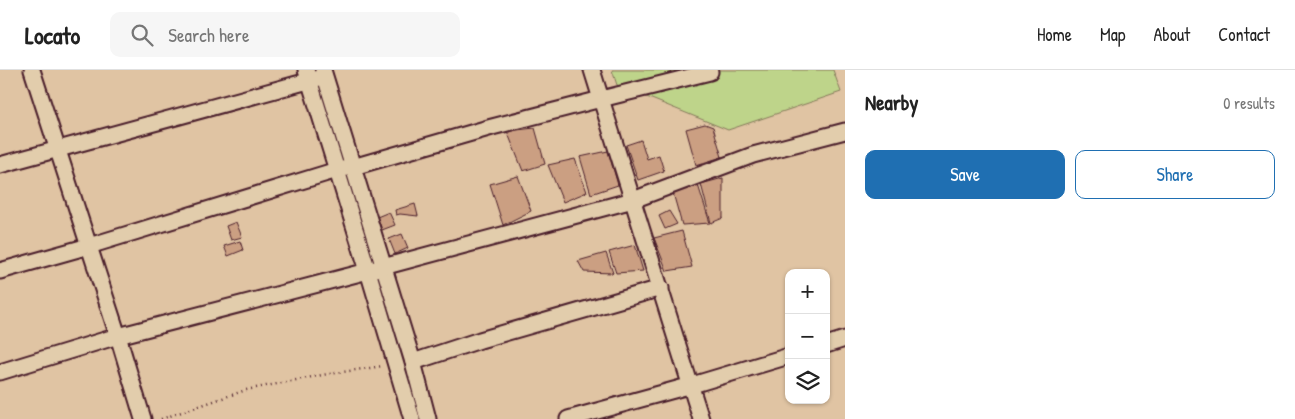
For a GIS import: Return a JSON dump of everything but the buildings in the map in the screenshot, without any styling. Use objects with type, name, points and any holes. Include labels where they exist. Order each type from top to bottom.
[{"type":"street","points":[[32,70],[143,419]]},
{"type":"street","points":[[592,70],[702,419]]},
{"type":"street","points":[[0,271],[89,246],[337,170],[492,127],[710,72]]},
{"type":"street","points":[[0,165],[324,73],[384,267],[428,419]]},
{"type":"street","points":[[308,76],[412,419]]},
{"type":"street","points":[[0,372],[118,336],[633,200],[753,155],[845,131]]},
{"type":"street","points":[[412,362],[480,340],[661,288]]},
{"type":"street","points":[[830,344],[845,339]]},
{"type":"street","points":[[568,419],[785,357]]},
{"type":"path","points":[[161,419],[246,390],[322,375],[396,364]]},
{"type":"green space","points":[[612,70],[833,70],[841,92],[728,130],[617,85]]}]
